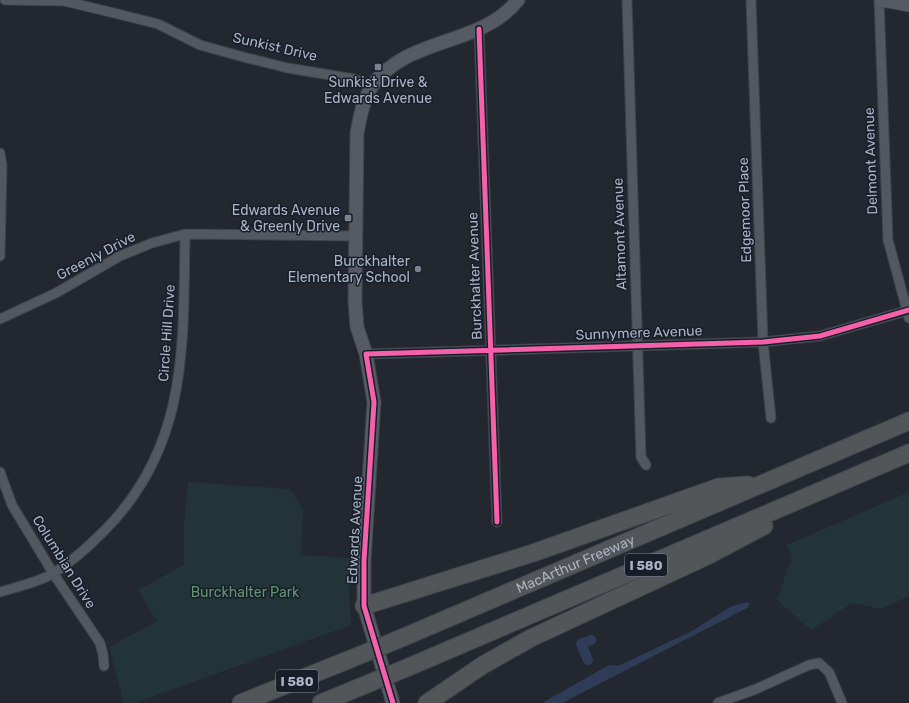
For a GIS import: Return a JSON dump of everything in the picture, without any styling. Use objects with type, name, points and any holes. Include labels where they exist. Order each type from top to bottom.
[{"type":"highway","name":"MacArthur Freeway","points":[[241,703],[397,640],[909,421]]},
{"type":"highway","name":"I 580","points":[[321,703],[909,453]]},
{"type":"highway","points":[[427,703],[483,665],[531,638],[706,556],[888,461]]},
{"type":"highway","points":[[364,606],[533,553],[720,487],[764,483]]},
{"type":"main road","points":[[372,86],[396,64],[413,53],[479,29],[496,20],[518,0]]},
{"type":"main road","points":[[880,0],[909,5]]},
{"type":"main road","name":"Edwards Avenue","points":[[372,86],[360,112],[357,133],[354,236],[355,308],[357,327],[366,354],[374,402],[364,560],[364,606],[393,703]]},
{"type":"street","name":"Sunkist Drive","points":[[5,0],[64,2],[114,13],[158,24],[200,45],[288,68],[354,78],[372,86]]},
{"type":"street","name":"Altamont Avenue","points":[[627,0],[641,457],[646,465]]},
{"type":"street","name":"Edgemoor Place","points":[[752,0],[763,342],[771,418]]},
{"type":"street","name":"Delmont Avenue","points":[[880,0],[888,240],[908,313]]},
{"type":"street","name":"Burckhalter Avenue","points":[[479,29],[489,350],[497,522]]},
{"type":"street","points":[[0,153],[2,165],[0,256]]},
{"type":"street","name":"Greenly Drive","points":[[0,319],[56,293],[120,256],[152,243],[186,234],[354,236]]},
{"type":"street","name":"Circle Hill Drive","points":[[0,592],[53,573],[90,545],[120,515],[142,482],[163,441],[176,398],[183,348],[186,234]]},
{"type":"street","name":"Sunnymere Avenue","points":[[366,354],[763,342],[820,336],[908,313]]},
{"type":"street","name":"Columbian Drive","points":[[0,472],[12,505],[53,573],[100,643],[104,666]]},
{"type":"street","points":[[718,703],[756,690],[809,665],[819,663],[829,672],[842,703]]},
{"type":"green space","name":"Burckhalter Park","points":[[188,482],[289,489],[303,508],[301,555],[353,558],[349,591],[351,625],[135,703],[124,703],[109,647],[157,621],[138,590],[184,565],[184,524]]},
{"type":"green space","points":[[909,492],[909,596],[881,609],[852,603],[811,630],[777,600],[792,557],[787,545]]},
{"type":"water","points":[[748,602],[750,604],[747,608],[562,703],[542,703],[609,665],[618,666],[692,631],[732,606]]},
{"type":"waterway","points":[[588,660],[581,644],[591,640]]},
{"type":"cycle path","points":[[479,29],[497,522]]},
{"type":"cycle path","points":[[393,703],[364,606],[364,561],[374,402],[366,354],[763,342],[820,336],[909,310]]},
{"type":"place","name":"Sunkist Drive & Edwards Avenue","points":[[378,67]]},
{"type":"place","name":"Edwards Avenue & Greenly Drive","points":[[348,218]]},
{"type":"place","name":"Burckhalter Elementary School","points":[[418,269]]}]
